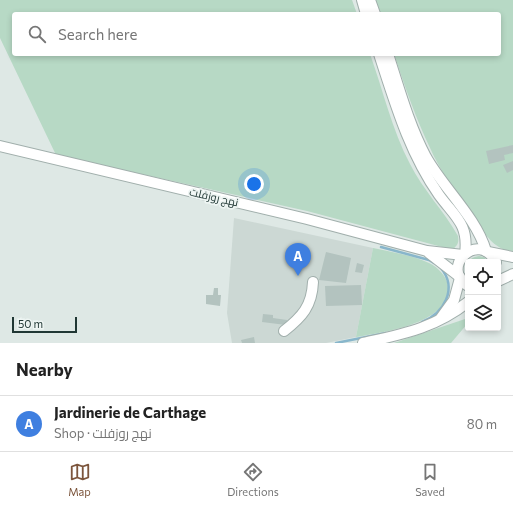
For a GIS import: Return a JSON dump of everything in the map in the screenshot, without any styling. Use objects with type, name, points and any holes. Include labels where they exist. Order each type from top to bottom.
[{"type":"street","points":[[362,0],[365,12]]},
{"type":"street","points":[[370,0],[374,12]]},
{"type":"street","points":[[380,56],[402,124],[418,160],[438,194],[464,229],[466,237],[464,254],[458,265],[460,277],[454,300],[438,322]]},
{"type":"street","points":[[389,56],[412,124],[426,156],[444,185],[479,232],[487,252],[493,259]]},
{"type":"street","name":"نهج روزفلت","points":[[0,146],[299,217],[427,251],[464,254],[475,249],[513,257]]},
{"type":"street","name":"نهج روزفلت","points":[[427,251],[465,283]]},
{"type":"street","points":[[501,280],[513,274]]},
{"type":"street","points":[[284,331],[301,318],[317,297],[313,282]]},
{"type":"street","points":[[363,343],[405,334],[438,322],[465,304]]},
{"type":"shaded area","points":[[234,218],[373,248],[356,337],[326,343],[232,343],[227,313]]},
{"type":"green space","points":[[0,0],[352,0],[356,12],[12,12],[12,56],[371,56],[398,138],[415,174],[458,236],[457,245],[453,249],[442,247],[307,211],[56,155],[0,38]]},
{"type":"green space","points":[[375,0],[513,0],[513,251],[500,248],[480,228],[443,172],[420,127],[395,56],[501,56],[501,12],[379,12]]},
{"type":"green space","points":[[373,248],[416,258],[436,267],[444,276],[448,286],[446,299],[439,309],[427,318],[413,324],[397,329],[356,337]]},
{"type":"green space","points":[[479,256],[486,259],[471,259]]},
{"type":"green space","points":[[465,319],[465,327],[451,343],[394,343]]},
{"type":"building","points":[[513,145],[513,153],[504,155],[505,160],[489,164],[486,151]]},
{"type":"building","points":[[513,161],[513,170],[507,173],[503,165]]},
{"type":"building","points":[[326,252],[351,258],[346,283],[319,280]]},
{"type":"building","points":[[357,263],[364,265],[362,273],[355,272]]},
{"type":"building","points":[[361,285],[362,305],[326,306],[325,286]]},
{"type":"building","points":[[214,288],[218,288],[218,295],[221,295],[220,306],[206,304],[206,295],[213,295]]},
{"type":"building","points":[[263,314],[273,315],[273,318],[287,320],[286,325],[262,322]]},
{"type":"building","points":[[254,337],[255,343],[242,343],[241,340]]},
{"type":"waterway","points":[[381,247],[429,260],[434,263]]},
{"type":"waterway","points":[[422,322],[437,313],[446,300],[448,284],[446,276],[441,268]]},
{"type":"waterway","points":[[336,343],[386,333]]},
{"type":"place","name":"Jardinerie de Carthage","points":[[298,276]]}]
